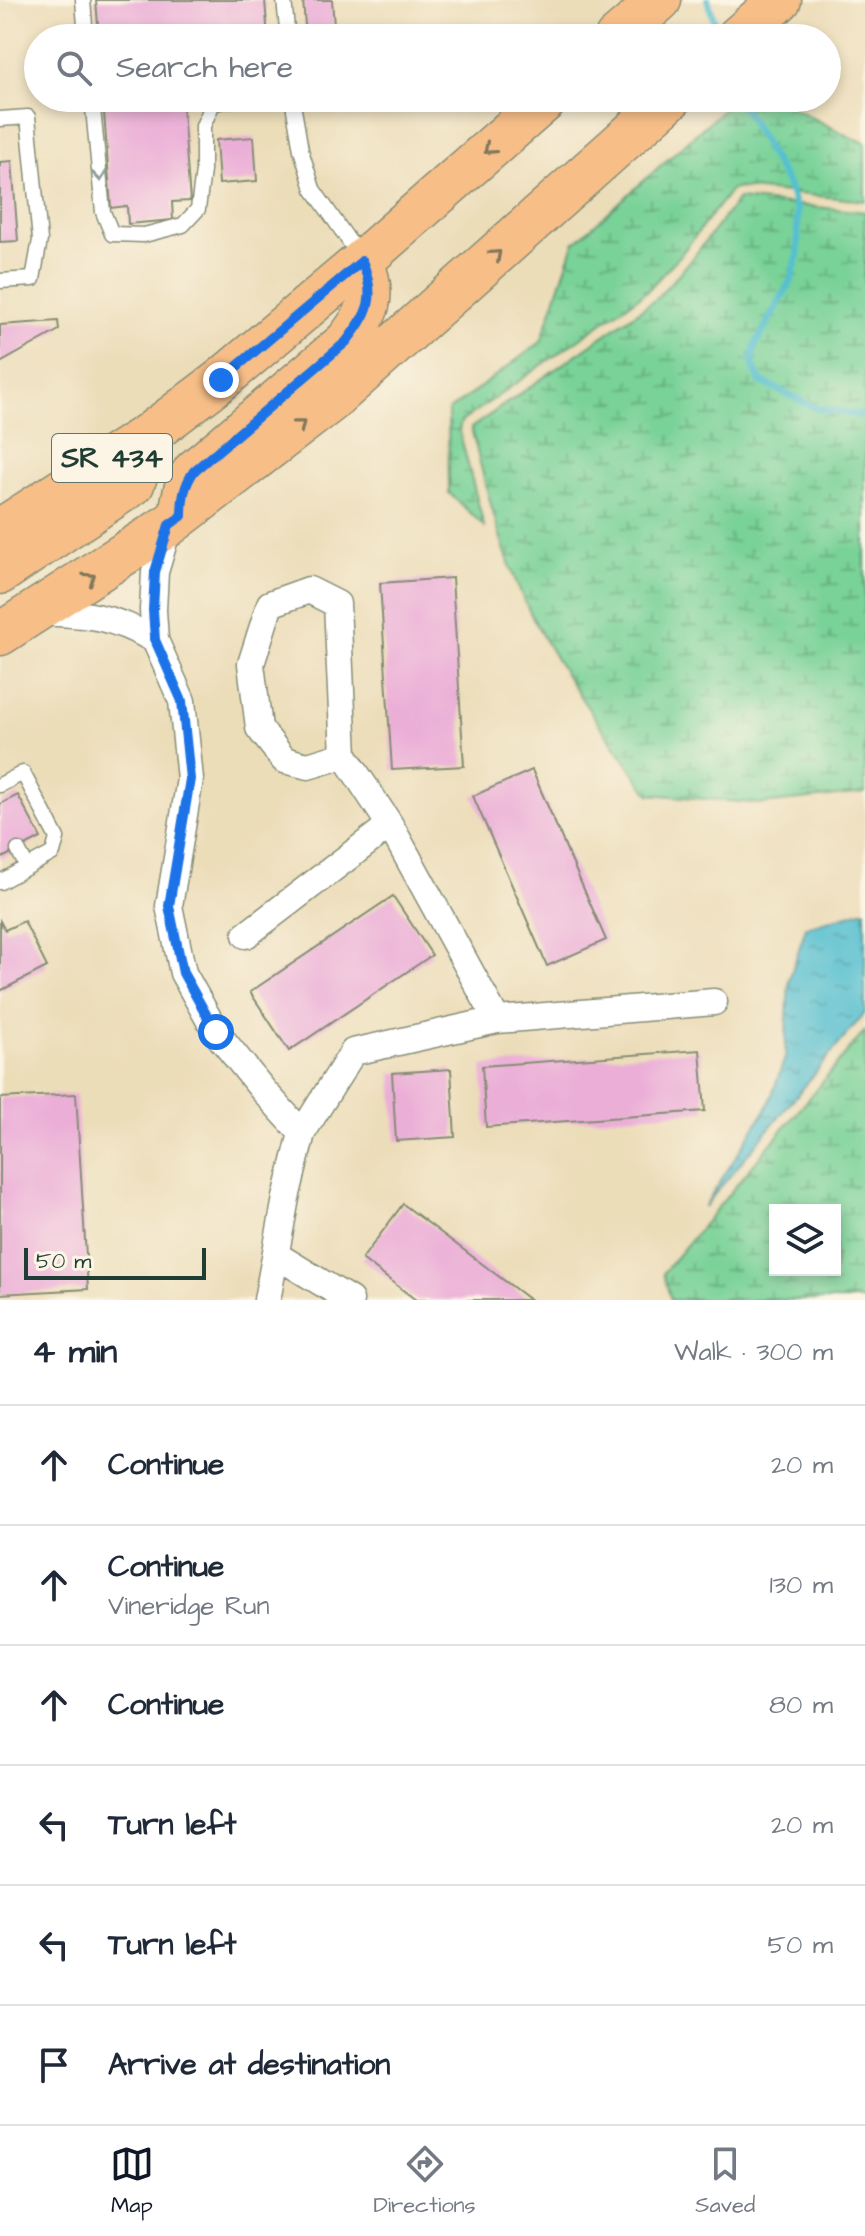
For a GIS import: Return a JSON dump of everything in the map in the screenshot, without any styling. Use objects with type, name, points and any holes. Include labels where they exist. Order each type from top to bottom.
[{"type":"main road","points":[[632,24],[656,3]]},
{"type":"main road","name":"SR 434","points":[[0,530],[152,432],[221,380],[532,112]]},
{"type":"main road","name":"SR 434","points":[[0,634],[176,521],[331,401],[655,112]]},
{"type":"main road","points":[[176,521],[187,482],[194,471],[346,342],[365,318],[371,288],[362,261]]},
{"type":"main road","points":[[0,573],[133,484],[152,432]]},
{"type":"street","points":[[176,521],[155,572],[153,610],[155,640],[182,701],[190,779],[169,906],[183,973],[216,1032],[302,1133]]},
{"type":"street","points":[[344,755],[308,766],[284,760],[259,728],[251,664],[270,604],[309,590],[337,604],[344,755],[390,825],[497,1020]]},
{"type":"street","points":[[37,612],[91,614],[127,624],[155,640]]},
{"type":"street","points":[[246,935],[390,825]]},
{"type":"street","points":[[267,1300],[302,1133],[353,1052],[497,1020],[714,1002]]},
{"type":"street","points":[[276,1255],[350,1300]]},
{"type":"lane","points":[[83,0],[85,24]]},
{"type":"lane","points":[[284,0],[287,24]]},
{"type":"lane","points":[[93,112],[103,212],[112,234],[144,235],[183,225],[198,209],[203,171],[203,126],[209,112]]},
{"type":"lane","points":[[294,112],[301,150],[313,189],[362,261]]},
{"type":"lane","points":[[0,119],[28,117],[40,240],[33,279],[0,281]]},
{"type":"lane","points":[[0,785],[23,773],[57,838],[53,853],[0,882]]},
{"type":"lane","points":[[18,850],[27,867]]},
{"type":"green space","points":[[720,112],[801,112],[865,142],[865,201],[740,188],[731,190],[681,254],[647,291],[461,422],[459,430],[484,526],[449,493],[448,411],[541,342],[574,243]]},
{"type":"green space","points":[[738,199],[865,212],[865,793],[762,804],[649,794],[565,674],[523,598],[500,536],[471,428],[656,299]]},
{"type":"green space","points":[[865,1031],[865,1300],[671,1300],[663,1273]]},
{"type":"water","points":[[865,910],[865,1013],[704,1207],[768,1106],[785,1058],[789,980],[806,927]]},
{"type":"building","points":[[96,0],[265,0],[267,24],[98,24]]},
{"type":"building","points":[[303,0],[332,0],[334,24],[305,24]]},
{"type":"building","points":[[104,112],[183,112],[190,201],[172,202],[173,220],[128,224],[127,206],[111,208]]},
{"type":"building","points":[[254,137],[257,181],[219,184],[216,140]]},
{"type":"building","points":[[12,161],[18,241],[0,242],[0,162]]},
{"type":"building","points":[[58,321],[59,330],[0,363],[0,325]]},
{"type":"building","points":[[452,578],[464,766],[392,770],[380,583]]},
{"type":"building","points":[[532,770],[606,940],[547,966],[473,796]]},
{"type":"building","points":[[18,795],[41,838],[0,859],[0,804]]},
{"type":"building","points":[[393,896],[432,955],[289,1051],[250,992]]},
{"type":"building","points":[[0,921],[5,930],[24,921],[47,967],[0,991]]},
{"type":"building","points":[[700,1050],[705,1111],[486,1127],[482,1066]]},
{"type":"building","points":[[451,1069],[455,1137],[396,1141],[392,1073]]},
{"type":"building","points":[[76,1094],[88,1289],[0,1294],[0,1098]]},
{"type":"building","points":[[403,1204],[530,1300],[416,1300],[362,1259]]},
{"type":"waterway","points":[[708,0],[715,24]]},
{"type":"waterway","points":[[746,112],[789,187],[797,211],[798,253],[791,280],[755,346],[752,361],[755,370],[760,381],[816,408],[865,416]]},
{"type":"route","points":[[216,1032],[183,973],[169,906],[190,779],[182,701],[155,640],[155,572],[169,525],[182,516],[182,499],[194,471],[346,342],[365,318],[371,288],[362,261],[221,380]]}]
